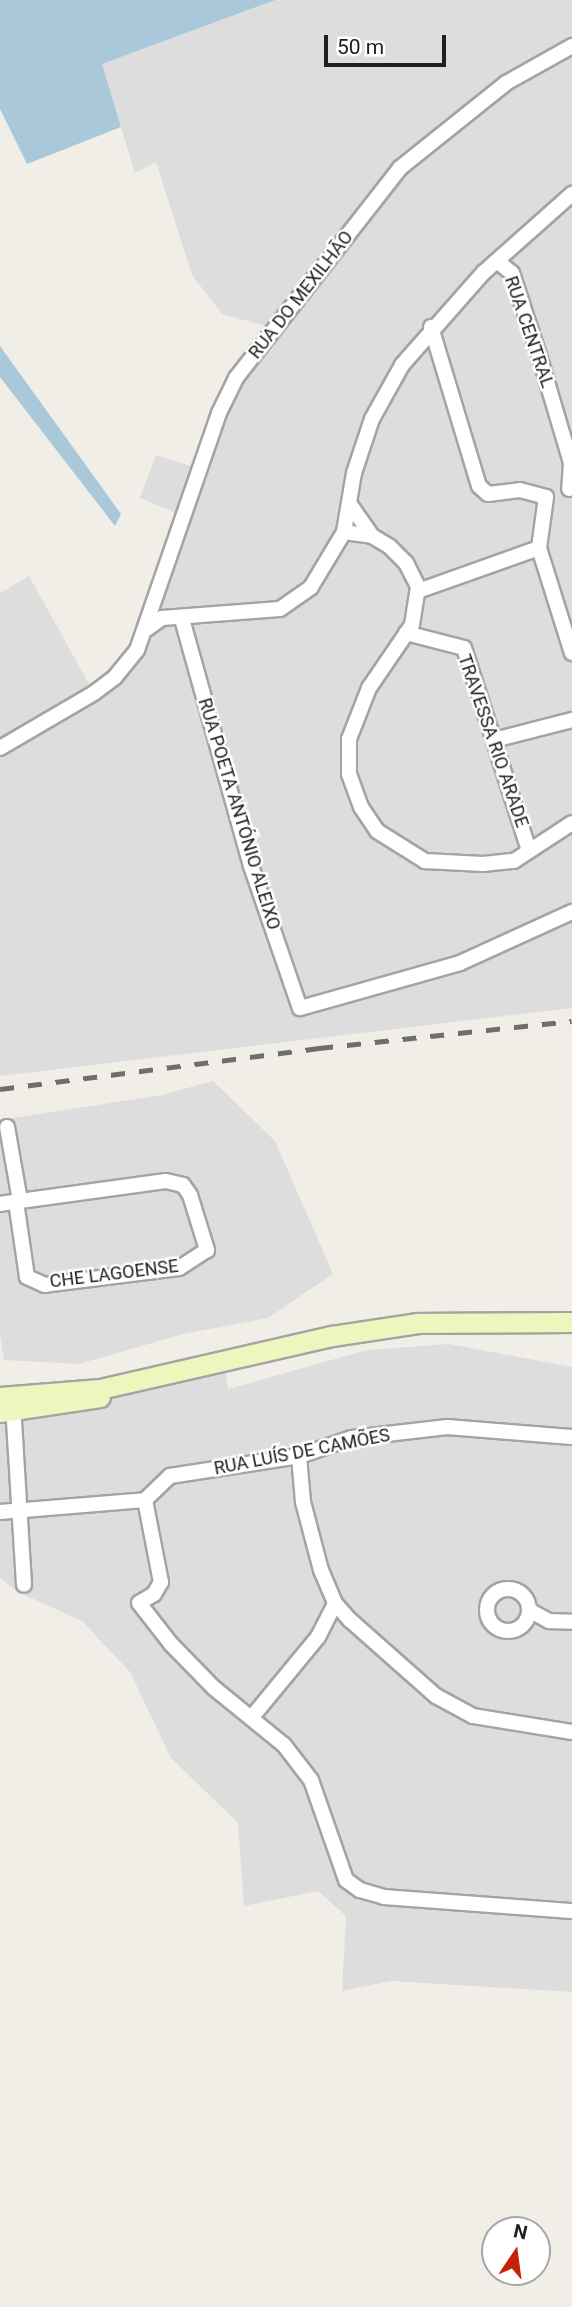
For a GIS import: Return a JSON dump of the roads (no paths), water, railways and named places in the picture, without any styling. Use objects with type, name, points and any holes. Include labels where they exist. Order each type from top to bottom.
[{"type":"main road","points":[[0,1397],[100,1389],[219,1365],[331,1336],[418,1323],[572,1322]]},
{"type":"main road","points":[[7,1416],[179,1382],[219,1365]]},
{"type":"street","name":"RUA DO MEXILHÃO","points":[[0,748],[115,677],[147,629],[219,413],[236,378],[400,168],[506,83],[572,47]]},
{"type":"street","points":[[147,629],[162,618],[182,619],[280,609],[296,601],[311,587],[344,532],[349,503],[372,419],[402,365],[431,327],[512,249],[542,216],[572,194]]},
{"type":"street","points":[[512,249],[512,273]]},
{"type":"street","name":"RUA CENTRAL","points":[[497,261],[512,273],[571,463],[570,492]]},
{"type":"street","points":[[431,327],[479,486],[488,495],[520,490],[546,497],[570,492]]},
{"type":"street","points":[[546,497],[539,548],[572,653]]},
{"type":"street","points":[[349,503],[372,536],[407,563],[418,591],[417,606],[406,633],[369,688],[349,739],[349,774],[361,807],[377,831],[425,861],[483,864],[514,861],[572,823]]},
{"type":"street","points":[[344,532],[372,536]]},
{"type":"street","points":[[418,591],[539,548]]},
{"type":"street","name":"RUA POETA ANTÓNIO ALEIXO","points":[[182,619],[251,866],[300,1008],[460,963],[572,912]]},
{"type":"street","name":"TRAVESSA RIO ARADE","points":[[406,633],[464,648],[529,850]]},
{"type":"street","points":[[494,740],[572,720]]},
{"type":"street","name":"CHE LAGOENSE","points":[[0,1204],[18,1201],[166,1181],[183,1185],[206,1250],[179,1268],[45,1285],[27,1276],[18,1201],[7,1127]]},
{"type":"street","points":[[7,1416],[19,1512],[24,1585]]},
{"type":"street","name":"RUA LUÍS DE CAMÕES","points":[[145,1500],[170,1476],[299,1456],[352,1438],[447,1427],[572,1438]]},
{"type":"street","points":[[299,1456],[303,1502],[335,1602],[390,1660],[436,1696],[473,1716],[572,1732]]},
{"type":"street","points":[[0,1512],[145,1500],[162,1582],[154,1594],[139,1603],[179,1653],[284,1745],[311,1780],[340,1869],[360,1890],[384,1897],[572,1911]]},
{"type":"street","points":[[252,1717],[318,1637],[335,1602]]},
{"type":"street","points":[[530,1610],[550,1621],[572,1622]]},
{"type":"water","points":[[0,0],[276,0],[102,64],[121,127],[27,164],[0,109]]},
{"type":"water","points":[[0,346],[121,514],[115,526],[0,377]]},
{"type":"railway","points":[[0,1089],[319,1048],[572,1021]]}]
